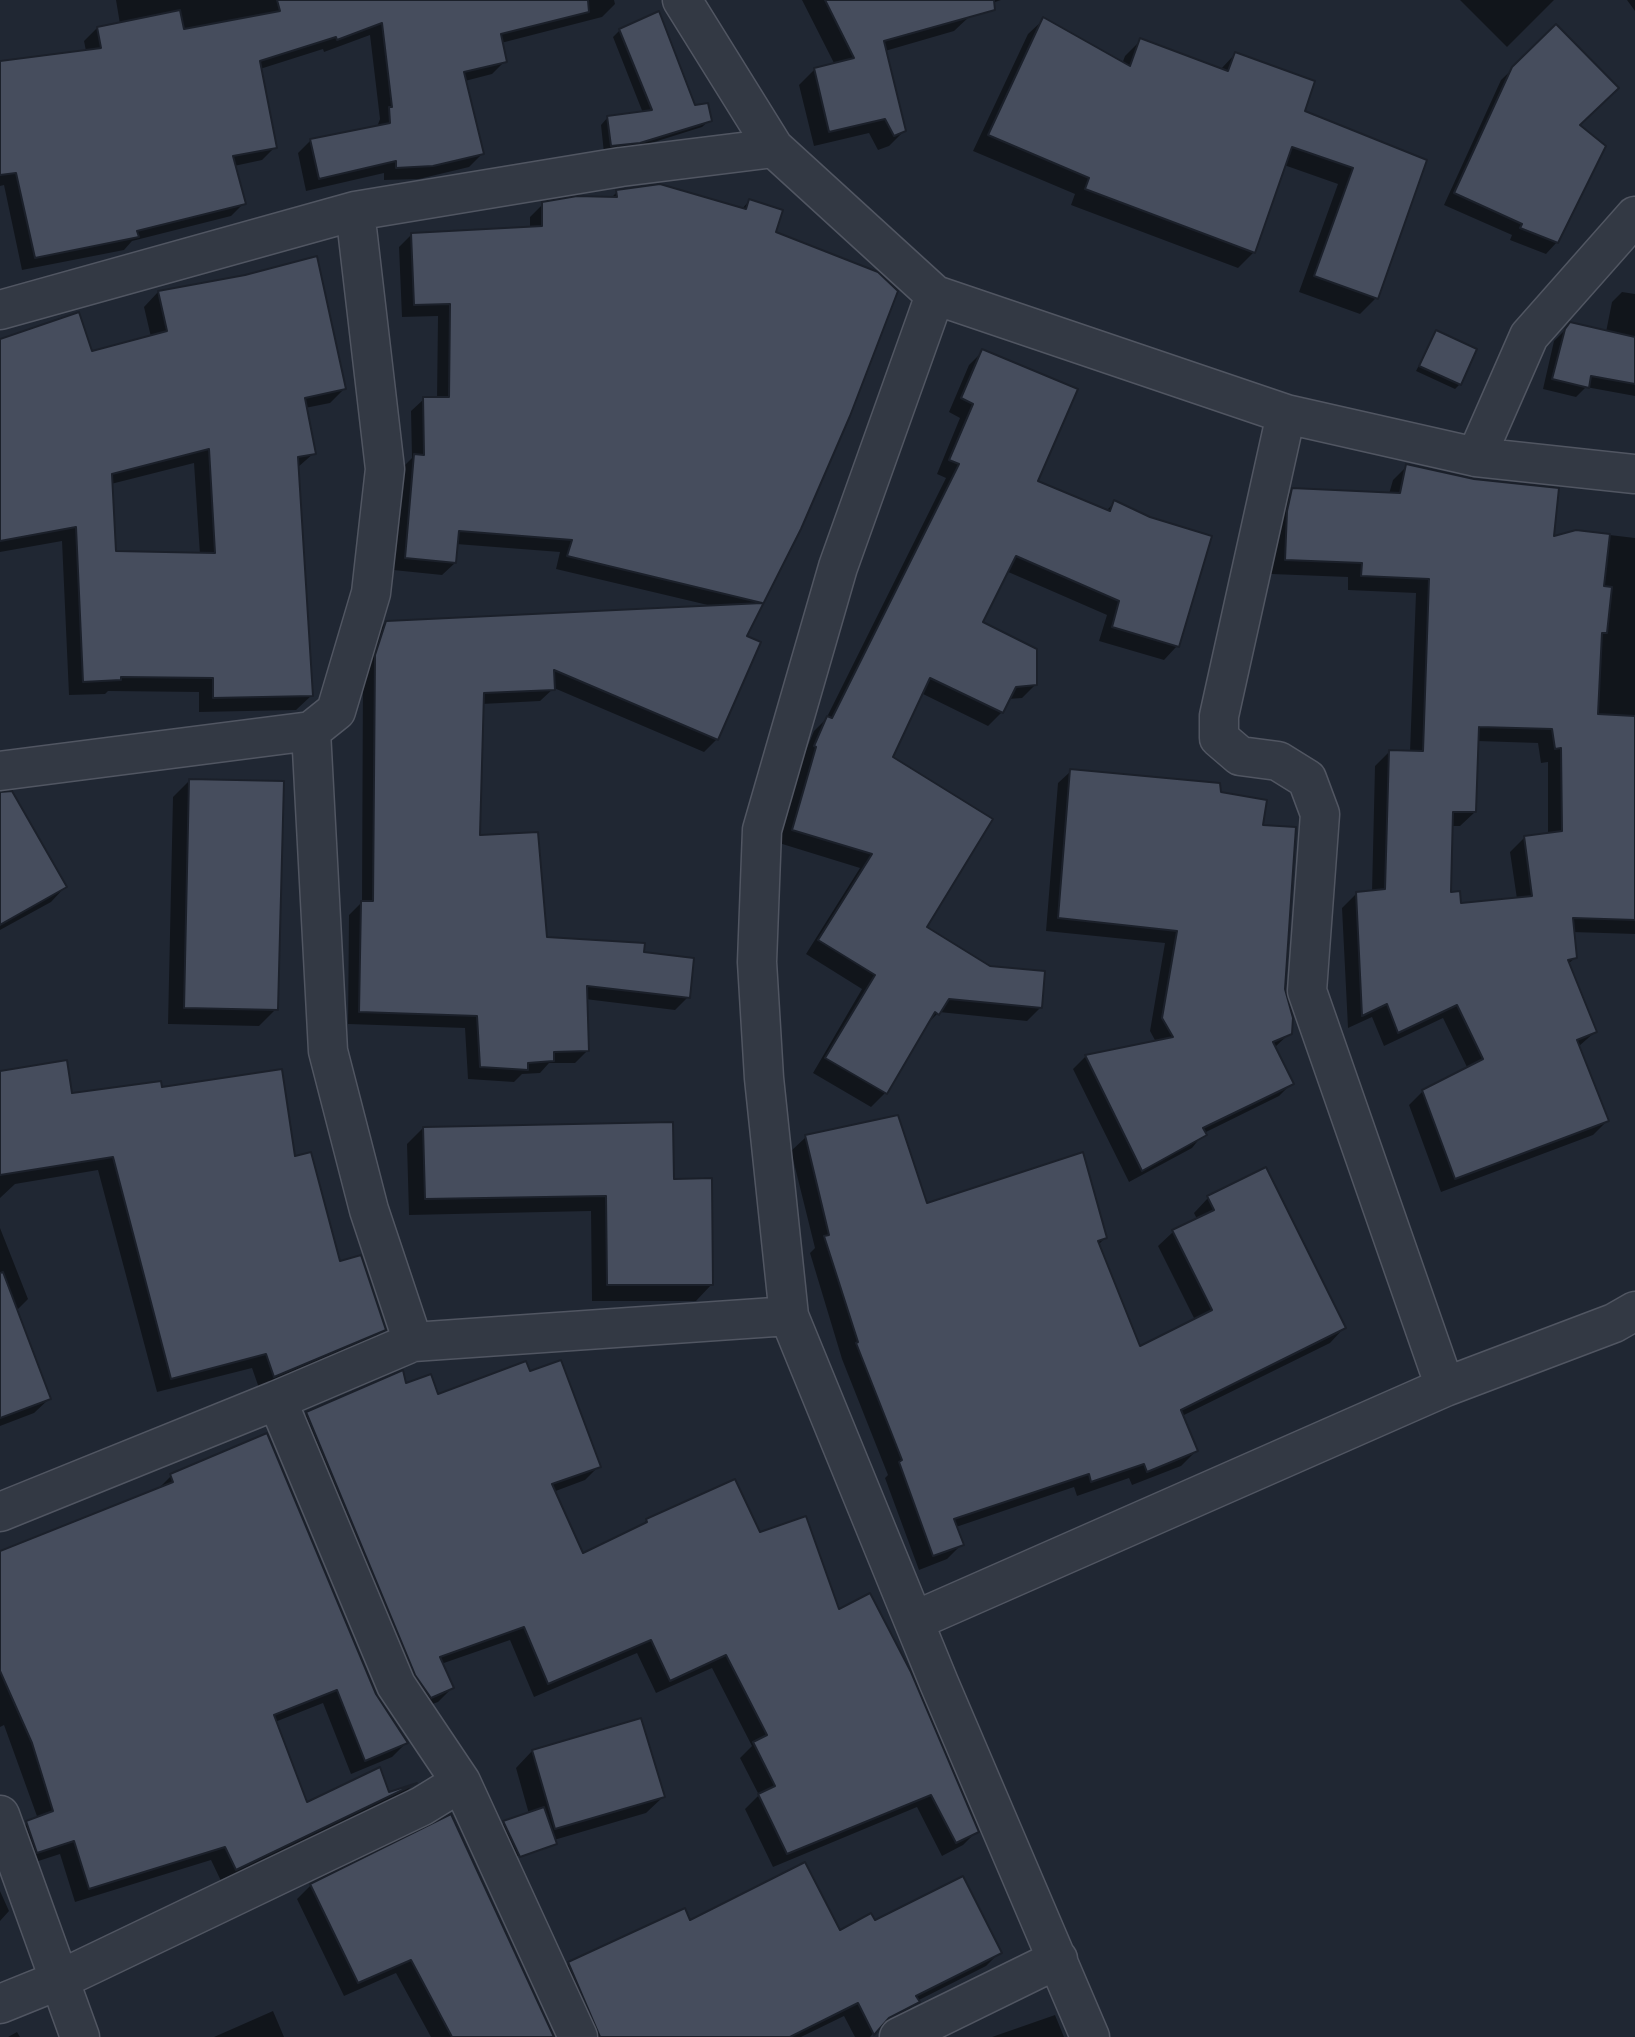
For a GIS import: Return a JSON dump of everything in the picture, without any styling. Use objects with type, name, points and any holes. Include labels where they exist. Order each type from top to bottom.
[{"type":"street","points":[[682,0],[774,148],[936,295],[1286,414],[1476,457],[1635,474]]},
{"type":"street","points":[[0,310],[355,211],[621,167],[774,148]]},
{"type":"street","points":[[0,771],[311,731],[336,711],[371,593],[385,469],[355,211]]},
{"type":"street","points":[[1476,457],[1529,336],[1635,216]]},
{"type":"street","points":[[936,295],[838,567],[762,830],[758,975],[764,1078],[789,1316],[914,1621],[1090,2037]]},
{"type":"street","points":[[1286,414],[1219,716],[1219,738],[1240,756],[1278,761],[1307,779],[1320,814],[1307,992],[1445,1387]]},
{"type":"street","points":[[311,731],[328,1051],[369,1210],[413,1342]]},
{"type":"street","points":[[914,1621],[1445,1387],[1614,1323],[1635,1311]]},
{"type":"street","points":[[0,1512],[413,1342],[789,1316]]},
{"type":"street","points":[[277,1400],[396,1685],[461,1782],[578,2037]]},
{"type":"street","points":[[0,2004],[57,1981],[422,1806],[461,1782]]},
{"type":"street","points":[[0,1815],[57,1981],[80,2037]]},
{"type":"street","points":[[899,2037],[1058,1959]]},
{"type":"building","points":[[277,0],[588,0],[589,12],[501,34],[507,62],[464,72],[484,154],[433,166],[396,168],[396,161],[319,179],[310,139],[390,123],[389,107],[392,107],[382,23],[337,40],[336,37],[260,61],[277,148],[233,156],[246,204],[137,231],[139,237],[35,258],[16,173],[0,175],[0,61],[101,48],[97,27],[180,10],[184,29],[280,11]]},
{"type":"building","points":[[825,0],[994,0],[995,10],[884,41],[906,131],[894,136],[885,119],[829,132],[814,68],[854,58]]},
{"type":"building","points":[[659,11],[695,105],[708,103],[712,121],[640,143],[611,146],[607,116],[652,110],[619,29]]},
{"type":"building","points":[[1043,17],[1130,66],[1140,38],[1228,71],[1235,52],[1315,81],[1305,111],[1427,160],[1378,299],[1314,276],[1353,168],[1292,147],[1255,253],[1085,189],[1089,178],[988,135]]},
{"type":"building","points":[[1556,24],[1619,88],[1580,125],[1606,146],[1558,243],[1520,228],[1522,224],[1454,193],[1512,67]]},
{"type":"building","points":[[660,184],[746,209],[749,199],[783,210],[776,232],[878,272],[898,291],[850,416],[801,529],[747,636],[761,642],[718,740],[554,670],[555,690],[484,693],[480,835],[538,832],[547,937],[645,943],[644,952],[694,958],[690,998],[587,986],[589,1051],[554,1052],[554,1061],[528,1063],[528,1070],[480,1067],[477,1016],[359,1012],[361,901],[373,901],[375,655],[386,621],[762,603],[567,556],[572,540],[459,531],[456,563],[405,558],[414,454],[424,455],[423,397],[449,397],[450,304],[414,305],[411,233],[542,226],[542,202],[577,196],[617,197],[616,190]]},
{"type":"building","points":[[317,256],[346,389],[305,398],[316,454],[298,457],[313,696],[213,698],[213,678],[121,677],[121,680],[83,682],[76,527],[0,541],[0,339],[79,312],[92,351],[167,331],[158,291],[245,275]],"holes":[[[209,449],[215,553],[116,551],[112,474]]]},
{"type":"building","points":[[1570,322],[1635,337],[1635,384],[1591,376],[1589,388],[1552,379],[1565,329]]},
{"type":"building","points":[[1436,330],[1477,349],[1461,385],[1419,366]]},
{"type":"building","points":[[982,349],[1078,389],[1038,481],[1110,511],[1114,500],[1150,517],[1212,536],[1179,647],[1112,627],[1119,601],[1016,556],[983,622],[1037,649],[1037,685],[1016,687],[1003,713],[930,678],[893,757],[993,819],[927,927],[990,966],[1045,971],[1042,1008],[949,999],[939,1015],[935,1012],[887,1094],[825,1058],[875,975],[818,940],[872,854],[792,830],[816,747],[814,746],[827,716],[832,718],[959,464],[949,460],[973,404],[961,398]]},
{"type":"building","points":[[1406,464],[1474,479],[1559,488],[1554,536],[1576,530],[1610,534],[1604,586],[1612,587],[1607,633],[1602,633],[1598,714],[1635,716],[1635,920],[1573,918],[1577,958],[1568,960],[1597,1032],[1577,1040],[1609,1121],[1455,1179],[1422,1090],[1483,1059],[1457,1005],[1398,1033],[1387,1004],[1362,1016],[1356,892],[1385,889],[1389,750],[1423,751],[1429,579],[1361,576],[1362,563],[1285,560],[1287,511],[1292,488],[1400,493]],"holes":[[[1479,727],[1552,729],[1555,749],[1561,748],[1562,831],[1524,836],[1532,896],[1461,903],[1460,891],[1451,892],[1453,812],[1476,812]]]},
{"type":"building","points":[[1070,769],[1220,783],[1221,792],[1267,800],[1263,825],[1296,827],[1285,989],[1293,1018],[1292,1034],[1273,1042],[1294,1084],[1203,1128],[1207,1135],[1142,1171],[1085,1055],[1173,1037],[1162,1018],[1177,931],[1058,918]]},
{"type":"building","points":[[189,779],[284,781],[278,1010],[184,1008]]},
{"type":"building","points":[[12,791],[67,887],[0,925],[0,792]]},
{"type":"building","points":[[67,1060],[72,1093],[161,1081],[162,1087],[282,1069],[295,1156],[311,1152],[340,1261],[361,1255],[386,1330],[274,1377],[266,1354],[171,1379],[113,1157],[0,1175],[0,1071]]},
{"type":"building","points":[[898,1115],[927,1203],[1083,1152],[1107,1238],[1098,1241],[1140,1346],[1212,1310],[1172,1230],[1214,1210],[1207,1196],[1266,1167],[1346,1328],[1181,1410],[1198,1451],[1147,1472],[1144,1464],[1091,1482],[1089,1474],[954,1519],[964,1545],[933,1556],[899,1462],[902,1460],[856,1343],[858,1342],[824,1236],[829,1235],[805,1135]]},
{"type":"building","points":[[673,1122],[674,1179],[712,1178],[713,1285],[607,1285],[606,1196],[425,1199],[423,1127]]},
{"type":"building","points":[[3,1272],[51,1399],[0,1418],[0,1273]]},
{"type":"building","points":[[561,1360],[601,1467],[552,1484],[583,1553],[647,1522],[646,1519],[735,1479],[760,1532],[806,1516],[839,1609],[870,1593],[911,1672],[979,1832],[956,1843],[931,1795],[787,1854],[758,1794],[775,1786],[753,1742],[767,1735],[726,1655],[670,1681],[651,1640],[548,1684],[524,1627],[440,1657],[454,1688],[431,1698],[415,1675],[306,1412],[403,1370],[406,1383],[431,1374],[438,1394],[526,1361],[530,1371]]},
{"type":"building","points":[[267,1433],[376,1694],[408,1743],[365,1761],[337,1690],[274,1715],[307,1802],[380,1767],[389,1792],[417,1783],[236,1870],[225,1847],[89,1889],[74,1841],[37,1853],[26,1821],[53,1811],[32,1743],[0,1671],[0,1551],[173,1482],[170,1474]]},
{"type":"building","points":[[641,1718],[665,1797],[555,1829],[532,1750]]},
{"type":"building","points":[[544,1807],[557,1844],[520,1857],[503,1821]]},
{"type":"building","points":[[451,1814],[554,2037],[452,2037],[411,1960],[358,1983],[310,1884]]},
{"type":"building","points":[[805,1862],[840,1930],[871,1913],[875,1920],[963,1876],[1002,1953],[916,1996],[920,2002],[889,2018],[874,2035],[858,2003],[790,2037],[600,2037],[568,1962],[685,1908],[690,1920]]}]
